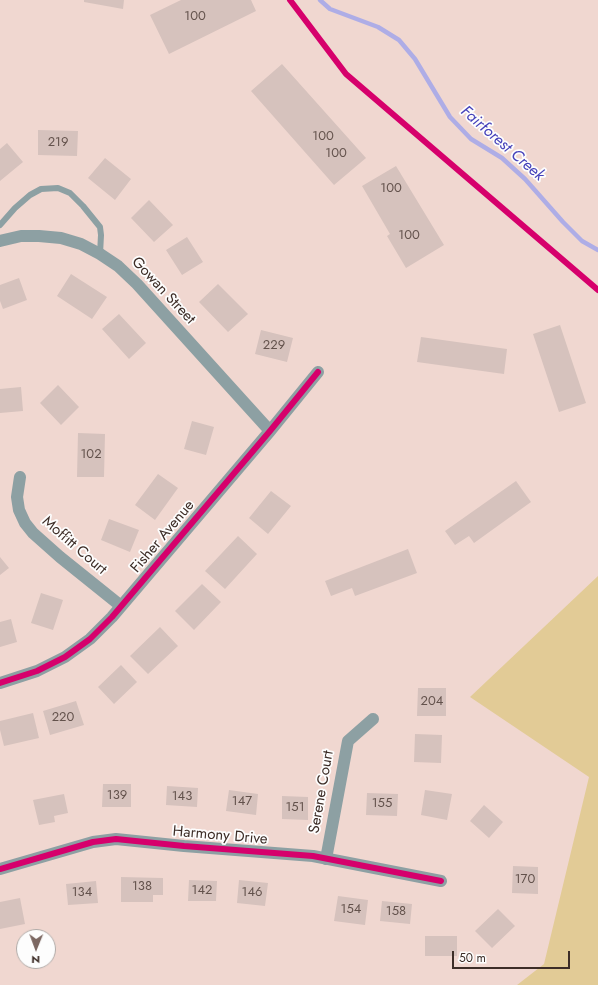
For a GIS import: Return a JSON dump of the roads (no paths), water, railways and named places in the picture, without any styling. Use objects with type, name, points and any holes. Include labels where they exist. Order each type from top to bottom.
[{"type":"street","name":"Gowan Street","points":[[0,241],[21,236],[61,238],[81,244],[118,266],[137,284],[270,430]]},
{"type":"street","name":"Fisher Avenue","points":[[0,683],[37,671],[65,657],[90,638],[112,617],[318,372]]},
{"type":"street","name":"Moffitt Court","points":[[20,477],[17,497],[19,510],[25,523],[33,533],[60,557],[121,606]]},
{"type":"street","name":"Serene Court","points":[[326,859],[348,741],[373,719]]},
{"type":"street","name":"Harmony Drive","points":[[0,869],[93,842],[116,839],[313,856],[441,880]]},
{"type":"lane","points":[[0,224],[30,195],[42,189],[58,188],[70,193],[84,206],[100,227],[102,235],[100,254]]},
{"type":"waterway","name":"Fairforest Creek","points":[[320,0],[330,9],[378,27],[399,40],[415,59],[450,117],[471,139],[502,158],[525,179],[582,241],[598,250]]}]
